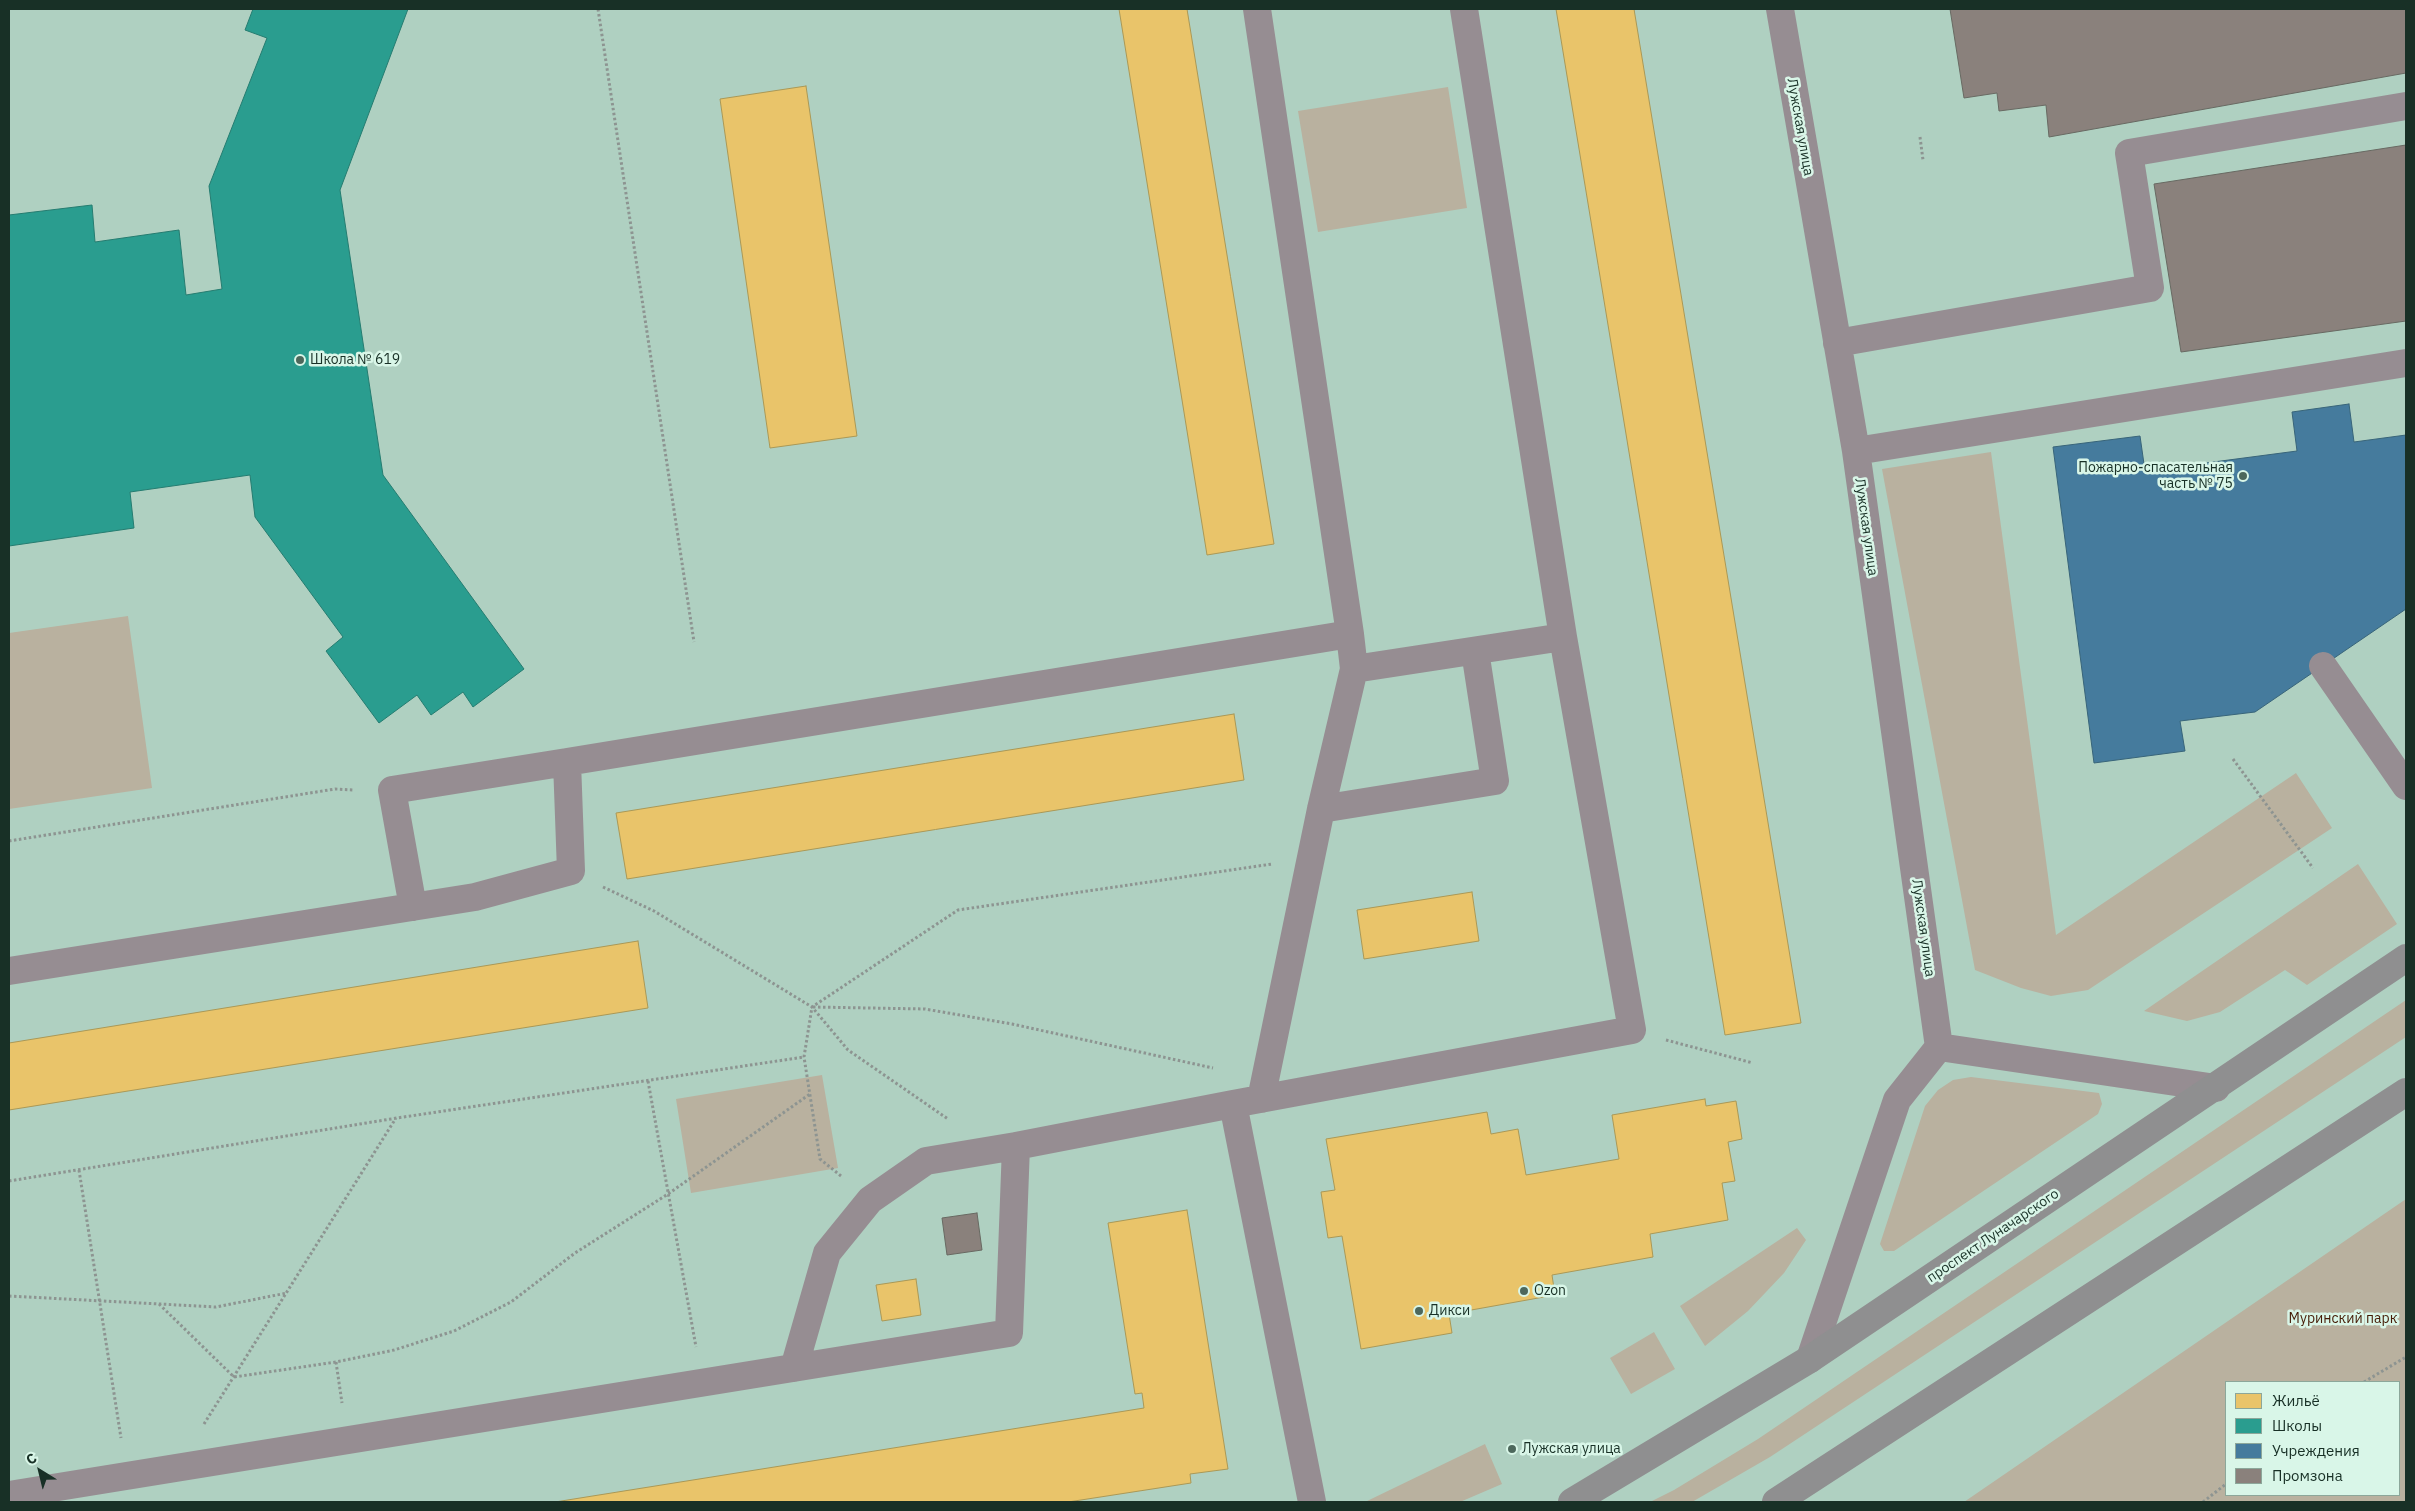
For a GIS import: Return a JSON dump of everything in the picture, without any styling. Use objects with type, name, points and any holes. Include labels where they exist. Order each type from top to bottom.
[{"type":"main road","name":"проспект Луначарского","points":[[1572,1502],[1810,1359],[2216,1088],[2406,958]]},
{"type":"main road","points":[[1776,1502],[2406,1092]]},
{"type":"street","points":[[1257,9],[1354,669],[1310,858],[1261,1099]]},
{"type":"street","points":[[794,1368],[827,1253],[870,1200],[926,1161],[1632,1030],[1564,637],[1464,9]]},
{"type":"street","name":"Лужская улица","points":[[1780,9],[1856,451],[1939,1047]]},
{"type":"street","points":[[1837,343],[2150,288],[2129,154],[2406,106]]},
{"type":"street","points":[[1856,451],[2406,363]]},
{"type":"street","points":[[413,907],[392,790],[1350,634]]},
{"type":"street","points":[[1354,669],[1564,637]]},
{"type":"street","points":[[1321,809],[1495,781],[1475,651]]},
{"type":"street","points":[[2323,666],[2406,786]]},
{"type":"street","points":[[9,971],[474,897],[571,871],[567,762]]},
{"type":"street","points":[[1810,1359],[1896,1100],[1939,1047],[2216,1088]]},
{"type":"street","points":[[1233,1104],[1312,1502]]},
{"type":"street","points":[[9,1495],[1009,1333],[1004,1148]]},
{"type":"path","points":[[598,9],[694,642]]},
{"type":"path","points":[[1920,137],[1923,160]]},
{"type":"path","points":[[2233,759],[2313,868]]},
{"type":"path","points":[[9,841],[335,789],[392,790]]},
{"type":"path","points":[[870,1200],[820,1159],[804,1057],[812,1006],[958,910],[1310,858]]},
{"type":"path","points":[[571,871],[654,911],[812,1006],[848,1050],[1004,1148]]},
{"type":"path","points":[[812,1006],[925,1009],[1012,1024],[1221,1069],[1261,1099]]},
{"type":"path","points":[[1632,1030],[1753,1063]]},
{"type":"path","points":[[9,1181],[396,1118],[648,1082],[804,1057]]},
{"type":"path","points":[[648,1082],[703,1382]]},
{"type":"path","points":[[234,1377],[374,1354],[454,1331],[511,1302],[575,1254],[668,1194],[810,1094]]},
{"type":"path","points":[[178,1468],[396,1118]]},
{"type":"path","points":[[79,1170],[127,1476]]},
{"type":"path","points":[[9,1296],[216,1307],[287,1293]]},
{"type":"path","points":[[160,1304],[234,1377]]},
{"type":"path","points":[[2366,1381],[2406,1357]]},
{"type":"path","points":[[2203,1502],[2225,1485]]},
{"type":"green space","points":[[1448,87],[1467,208],[1318,232],[1298,111]]},
{"type":"green space","points":[[1991,452],[2056,935],[2296,773],[2332,828],[2088,990],[2051,996],[2021,988],[1975,970],[1882,469]]},
{"type":"green space","points":[[128,616],[152,788],[9,809],[9,633]]},
{"type":"green space","points":[[2358,864],[2397,924],[2307,985],[2285,970],[2220,1012],[2187,1021],[2144,1011]]},
{"type":"green space","points":[[2406,1000],[2406,1037],[1770,1457],[1692,1502],[1650,1502],[1674,1490],[1758,1439]]},
{"type":"green space","points":[[822,1075],[838,1168],[691,1193],[676,1099]]},
{"type":"green space","points":[[1971,1077],[2099,1093],[2102,1104],[2098,1114],[1894,1251],[1884,1251],[1880,1244],[1925,1106],[1938,1090],[1953,1080]]},
{"type":"green space","name":"Муринский парк","points":[[2406,1199],[2406,1502],[1964,1502]]},
{"type":"green space","points":[[1797,1228],[1806,1240],[1784,1273],[1748,1311],[1705,1346],[1680,1306]]},
{"type":"green space","points":[[1654,1332],[1675,1369],[1631,1394],[1610,1358]]},
{"type":"green space","points":[[1485,1444],[1502,1484],[1460,1502],[1365,1502]]},
{"type":"building: Жильё","points":[[1119,9],[1187,9],[1274,544],[1207,555]]},
{"type":"building: Жильё","points":[[1556,9],[1634,9],[1801,1023],[1725,1035]]},
{"type":"building: Жильё","points":[[806,86],[857,436],[770,448],[720,99]]},
{"type":"building: Жильё","points":[[1234,714],[1244,780],[627,879],[616,813]]},
{"type":"building: Жильё","points":[[1472,892],[1479,941],[1364,959],[1357,910]]},
{"type":"building: Жильё","points":[[638,941],[648,1008],[9,1110],[9,1043]]},
{"type":"building: Жильё","points":[[1705,1099],[1706,1106],[1736,1101],[1742,1139],[1728,1142],[1735,1181],[1722,1183],[1728,1220],[1650,1234],[1653,1257],[1552,1275],[1555,1295],[1449,1314],[1452,1333],[1361,1349],[1342,1236],[1328,1238],[1321,1192],[1335,1190],[1326,1139],[1487,1112],[1491,1134],[1518,1129],[1526,1175],[1619,1159],[1612,1115]]},
{"type":"building: Жильё","points":[[1187,1210],[1228,1469],[1190,1474],[1191,1483],[1068,1502],[555,1502],[1144,1408],[1142,1393],[1135,1394],[1108,1223]]},
{"type":"building: Жильё","points":[[916,1279],[921,1315],[882,1321],[876,1285]]},
{"type":"building: Школы","points":[[253,9],[408,9],[340,190],[383,475],[524,669],[473,707],[463,692],[431,715],[417,695],[379,723],[326,651],[343,637],[255,517],[250,475],[130,492],[134,528],[9,546],[9,215],[92,205],[95,242],[179,230],[186,295],[222,289],[209,186],[267,38],[245,30]]},
{"type":"building: Учреждения","points":[[2349,404],[2354,442],[2406,435],[2406,609],[2255,712],[2180,721],[2185,751],[2094,763],[2053,447],[2140,436],[2145,471],[2297,451],[2292,412]]},
{"type":"building: Промзона","points":[[1950,9],[2406,9],[2406,73],[2049,137],[2046,105],[1999,111],[1997,93],[1964,98]]},
{"type":"building: Промзона","points":[[2406,145],[2406,321],[2181,352],[2154,184]]},
{"type":"building: Промзона","points":[[977,1213],[982,1250],[947,1255],[942,1218]]},
{"type":"place","name":"Школа № 619","points":[[300,360]]},
{"type":"place","name":"Пожарно-спасательная часть № 75","points":[[2243,476]]},
{"type":"place","name":"Ozon","points":[[1524,1291]]},
{"type":"place","name":"Дикси","points":[[1419,1311]]},
{"type":"place","name":"Лужская улица","points":[[1512,1449]]}]
